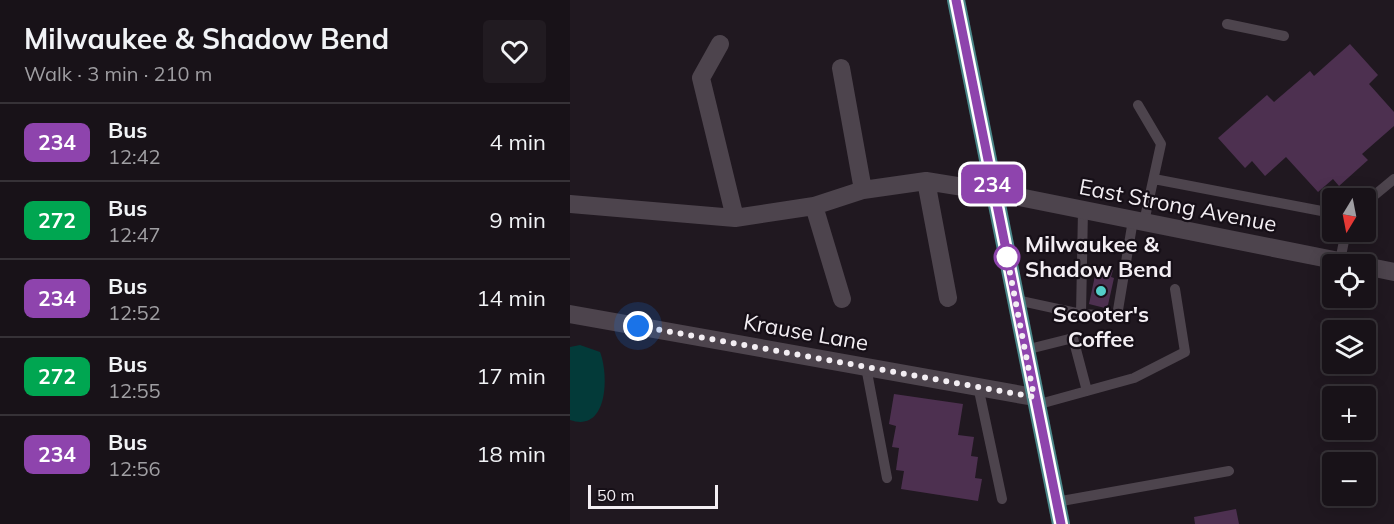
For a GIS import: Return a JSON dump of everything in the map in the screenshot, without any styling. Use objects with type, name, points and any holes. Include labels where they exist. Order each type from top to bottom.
[{"type":"main road","points":[[956,0],[1061,524]]},
{"type":"street","points":[[720,44],[701,78],[735,218]]},
{"type":"street","points":[[841,68],[863,189]]},
{"type":"street","name":"East Strong Avenue","points":[[571,201],[735,218],[814,206],[863,189],[926,182],[994,192],[1322,258]]},
{"type":"street","points":[[926,182],[948,298]]},
{"type":"street","points":[[814,206],[842,299]]},
{"type":"street","points":[[1376,268],[1394,272]]},
{"type":"street","name":"Krause Lane","points":[[570,314],[978,386],[1035,401]]},
{"type":"lane","points":[[1227,24],[1284,36]]},
{"type":"lane","points":[[1016,300],[1081,314],[1117,316],[1138,221],[1154,179],[1161,144],[1138,105]]},
{"type":"lane","points":[[1376,194],[1394,178]]},
{"type":"lane","points":[[1154,179],[1322,211]]},
{"type":"lane","points":[[1081,314],[1083,210]]},
{"type":"lane","points":[[1035,401],[1087,391],[1134,378],[1185,352],[1175,289]]},
{"type":"lane","points":[[1025,350],[1073,338],[1087,391]]},
{"type":"lane","points":[[866,367],[887,478]]},
{"type":"lane","points":[[978,386],[1002,500]]},
{"type":"lane","points":[[1056,502],[1229,471]]},
{"type":"shaded area","points":[[580,345],[600,352],[604,374],[603,400],[599,410],[592,418],[583,422],[570,420],[570,347]]},
{"type":"building","points":[[1350,44],[1378,75],[1369,84],[1394,112],[1394,126],[1362,154],[1368,160],[1339,186],[1333,179],[1318,192],[1286,157],[1265,176],[1252,161],[1245,168],[1218,138],[1267,95],[1274,102],[1310,71],[1314,76]]},
{"type":"building","name":"Scooter's Coffee","points":[[1097,266],[1113,270],[1111,277],[1114,278],[1108,305],[1105,308],[1089,304]]},
{"type":"building","points":[[894,394],[963,404],[958,435],[974,437],[971,456],[978,457],[975,478],[982,479],[978,501],[901,489],[904,471],[896,470],[899,448],[892,447],[896,426],[889,424]]},
{"type":"building","points":[[1236,509],[1239,524],[1195,524],[1194,517]]},
{"type":"bus line","name":"234","points":[[956,0],[1061,524]]},
{"type":"place","name":"Milwaukee & Shadow Bend","points":[[1007,257]]},
{"type":"place","name":"Scooter's Coffee","points":[[1101,291]]},
{"type":"route","points":[[638,326],[1034,397],[1007,257]]}]
